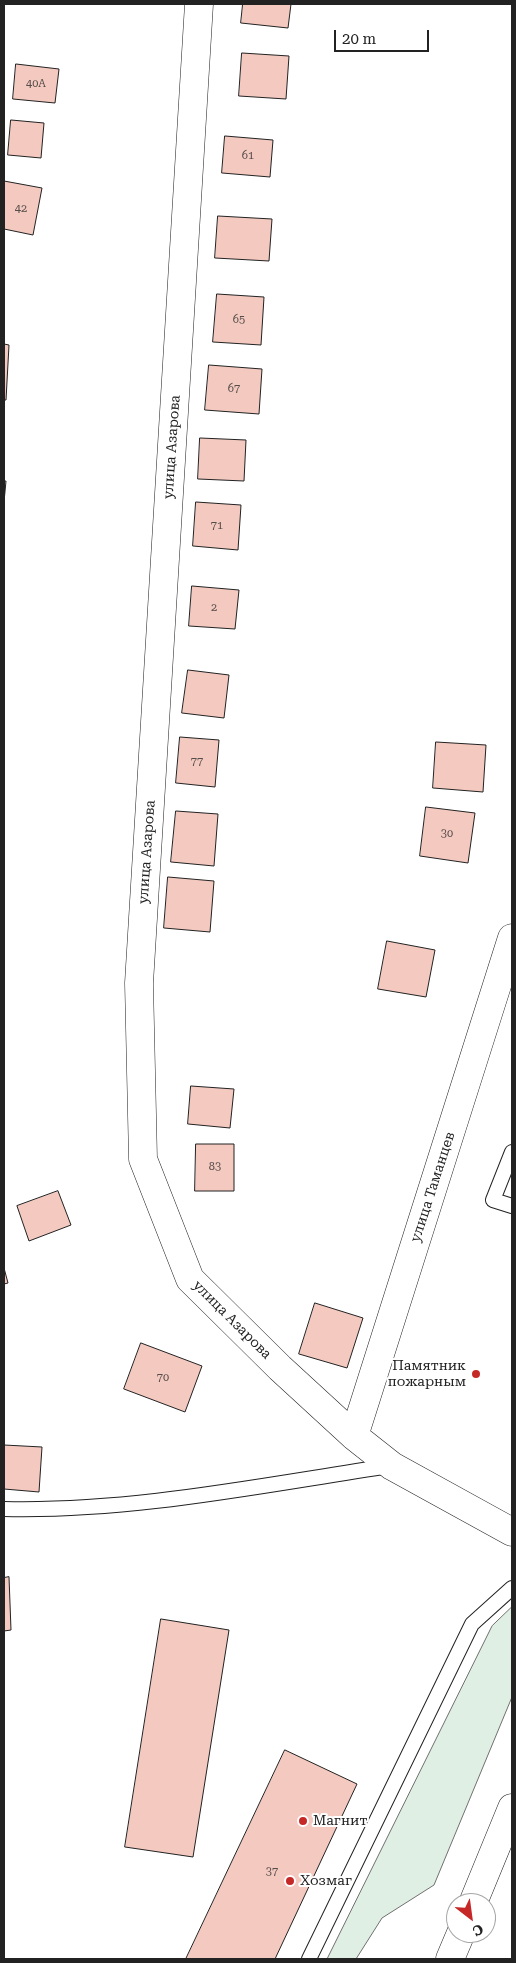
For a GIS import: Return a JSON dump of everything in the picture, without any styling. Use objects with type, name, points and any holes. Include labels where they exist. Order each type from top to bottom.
[{"type":"street","name":"улица Азарова","points":[[199,4],[138,983],[143,1159],[190,1278],[280,1368],[354,1436],[392,1466],[512,1532]]},
{"type":"street","name":"улица Таманцев","points":[[354,1436],[512,938]]},
{"type":"street","points":[[477,1893],[512,1808]]},
{"type":"street","points":[[450,1959],[457,1943]]},
{"type":"lane","points":[[512,1152],[493,1200],[512,1206]]},
{"type":"lane","points":[[4,1509],[53,1510],[161,1500],[392,1466]]},
{"type":"lane","points":[[309,1959],[472,1624],[512,1588]]},
{"type":"green space","points":[[512,1607],[512,1697],[434,1885],[382,1918],[356,1959],[327,1959],[492,1626]]},
{"type":"building","points":[[243,4],[291,4],[288,28],[241,23]]},
{"type":"building","points":[[242,53],[289,56],[286,99],[239,96]]},
{"type":"building","points":[[16,64],[59,69],[55,103],[13,99]]},
{"type":"building","points":[[11,120],[44,123],[41,158],[8,155]]},
{"type":"building","points":[[225,136],[273,140],[270,177],[222,173]]},
{"type":"building","points":[[4,181],[42,188],[33,235],[4,229]]},
{"type":"building","points":[[218,216],[272,219],[269,261],[215,258]]},
{"type":"building","points":[[217,294],[264,297],[261,345],[213,342]]},
{"type":"building","points":[[4,344],[9,345],[6,400],[4,400]]},
{"type":"building","points":[[209,365],[262,369],[259,414],[205,410]]},
{"type":"building","points":[[200,438],[246,440],[244,481],[198,479]]},
{"type":"building","points":[[4,481],[6,481],[4,502]]},
{"type":"building","points":[[196,502],[241,505],[238,550],[193,546]]},
{"type":"building","points":[[192,586],[239,590],[235,629],[189,626]]},
{"type":"building","points":[[188,670],[229,675],[224,718],[182,713]]},
{"type":"building","points":[[180,737],[219,740],[215,787],[176,783]]},
{"type":"building","points":[[436,742],[486,745],[483,792],[433,788]]},
{"type":"building","points":[[426,807],[475,813],[468,863],[420,856]]},
{"type":"building","points":[[176,811],[218,814],[214,866],[171,862]]},
{"type":"building","points":[[168,877],[214,881],[210,932],[164,928]]},
{"type":"building","points":[[387,941],[435,950],[426,997],[378,989]]},
{"type":"building","points":[[191,1086],[234,1089],[230,1128],[188,1124]]},
{"type":"building","points":[[196,1144],[234,1144],[234,1191],[195,1191]]},
{"type":"building","points":[[58,1191],[71,1225],[29,1241],[17,1206]]},
{"type":"building","points":[[4,1268],[8,1283],[4,1284]]},
{"type":"building","points":[[315,1303],[363,1318],[347,1368],[299,1354]]},
{"type":"building","points":[[141,1343],[202,1366],[185,1412],[124,1389]]},
{"type":"building","points":[[4,1445],[42,1447],[39,1492],[4,1489]]},
{"type":"building","points":[[9,1577],[11,1630],[4,1631],[4,1578]]},
{"type":"building","points":[[161,1619],[229,1630],[193,1857],[125,1847]]},
{"type":"building","points":[[285,1750],[357,1784],[275,1959],[186,1959]]},
{"type":"place","name":"Памятник пожарным","points":[[476,1374]]},
{"type":"place","name":"Магнит","points":[[303,1821]]},
{"type":"place","name":"Хозмаг","points":[[290,1881]]}]
